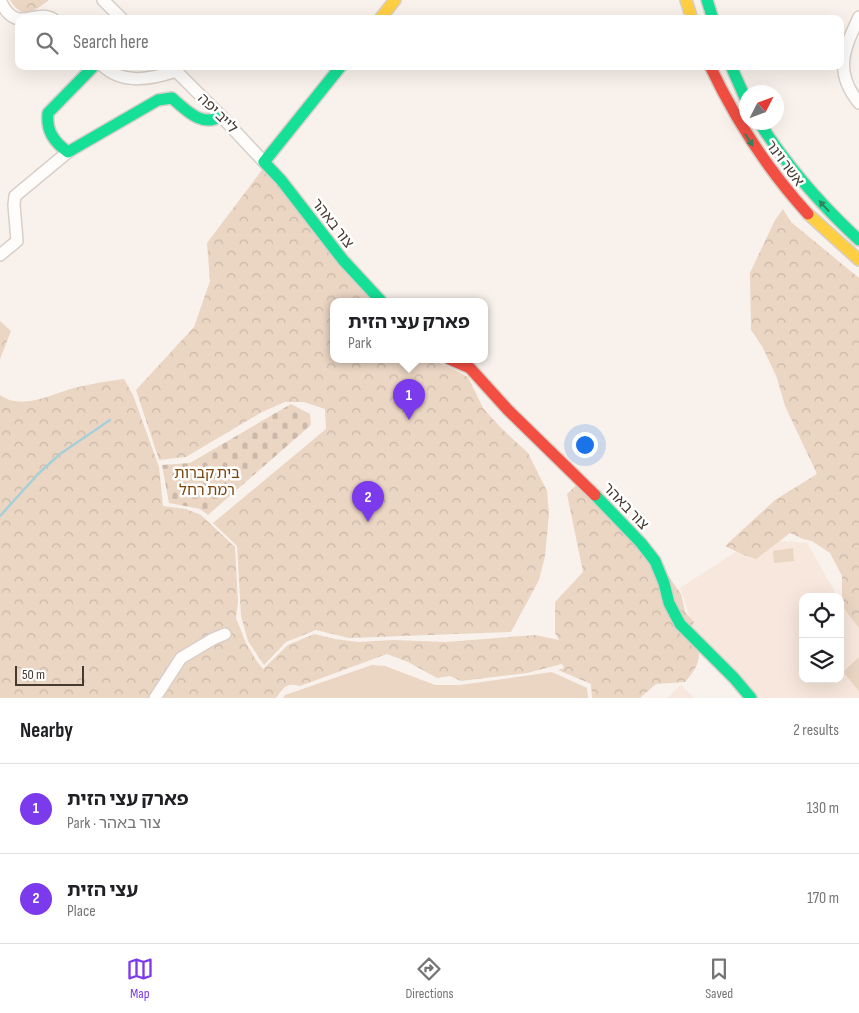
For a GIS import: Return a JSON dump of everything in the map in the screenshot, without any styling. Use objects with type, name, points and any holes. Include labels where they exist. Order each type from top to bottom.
[{"type":"street","points":[[0,0],[8,14],[15,18]]},
{"type":"street","points":[[103,0],[118,15]]},
{"type":"street","points":[[383,15],[395,0]]},
{"type":"street","points":[[686,0],[691,15]]},
{"type":"street","points":[[708,0],[712,15]]},
{"type":"street","points":[[844,56],[846,45],[859,17]]},
{"type":"street","points":[[68,152],[57,145],[50,135],[46,124],[48,113],[90,70]]},
{"type":"street","points":[[109,70],[115,74],[134,79],[160,76],[171,70]]},
{"type":"street","name":"לייב יפה","points":[[174,70],[264,162]]},
{"type":"street","points":[[264,162],[338,70]]},
{"type":"street","name":"אשר וינר","points":[[712,70],[739,123],[774,174],[816,224],[859,260]]},
{"type":"street","points":[[733,70],[739,85]]},
{"type":"street","points":[[843,70],[848,88],[859,104]]},
{"type":"street","points":[[0,255],[17,241],[15,196],[68,152],[158,100],[172,98],[195,117],[207,122],[216,120],[221,116]]},
{"type":"street","name":"אשר וינר","points":[[765,130],[817,198],[859,240]]},
{"type":"street","name":"צור באהר","points":[[264,162],[281,180],[343,260],[378,298]]},
{"type":"street","name":"צור באהר","points":[[459,363],[470,368],[508,410],[641,543],[655,561],[664,583],[669,603],[680,624],[734,678],[750,698]]},
{"type":"street","points":[[155,698],[181,658],[225,634]]},
{"type":"shaded area","points":[[756,539],[807,543],[836,593],[799,593],[799,683],[844,683],[844,605],[859,622],[859,698],[758,698],[696,635],[680,588]]},
{"type":"shaded area","points":[[681,685],[694,698],[667,698]]},
{"type":"green space","points":[[10,0],[49,0],[33,11],[24,12],[19,11]]},
{"type":"green space","points":[[265,166],[375,298],[330,298],[330,363],[440,363],[468,377],[483,408],[528,453],[547,491],[549,514],[545,556],[539,580],[511,632],[349,638],[316,630],[286,642],[264,665],[248,641],[241,616],[237,546],[213,523],[326,429],[325,409],[304,402],[285,402],[262,412],[186,457],[159,460],[136,390],[194,327],[210,281],[207,243]]},
{"type":"green space","points":[[783,209],[791,222],[859,278],[859,628],[844,609],[842,576],[830,553],[812,541],[790,533],[756,559],[725,546],[775,500],[817,474],[785,406],[777,378],[762,346],[751,330],[750,273],[775,220]]},
{"type":"green space","points":[[0,321],[11,331],[0,359]]},
{"type":"green space","points":[[124,379],[133,395],[159,467],[163,506],[186,509],[201,515],[235,547],[238,602],[236,618],[246,643],[263,669],[288,645],[314,634],[358,642],[394,640],[446,642],[535,635],[559,640],[555,633],[555,602],[583,572],[567,494],[583,479],[653,554],[681,594],[685,612],[694,622],[689,633],[697,647],[699,659],[694,670],[685,682],[656,684],[640,698],[592,698],[591,684],[558,670],[564,668],[562,664],[527,673],[461,681],[450,676],[437,678],[408,662],[387,654],[300,686],[288,685],[283,688],[276,698],[0,698],[0,395],[18,402],[37,400],[80,387]]},
{"type":"green space","name":"בית קברות רמת רחל","points":[[291,404],[310,414],[311,425],[208,515],[200,509],[169,503],[162,465],[190,463]]},
{"type":"green space","points":[[793,548],[794,561],[774,563],[773,551]]},
{"type":"green space","points":[[859,657],[859,691],[844,673]]},
{"type":"green space","points":[[372,665],[385,666],[435,685],[460,685],[552,672],[587,688],[588,698],[283,698],[285,695]]},
{"type":"waterway","points":[[0,516],[38,474],[60,454],[110,420]]},
{"type":"traffic: fast","points":[[707,0],[712,15]]},
{"type":"traffic: fast","points":[[90,70],[48,113],[48,125],[52,136],[68,152],[158,100],[172,98],[201,119],[214,119],[221,116]]},
{"type":"traffic: fast","points":[[338,70],[264,162],[281,180],[343,260],[378,298]]},
{"type":"traffic: fast","points":[[733,70],[739,85]]},
{"type":"traffic: fast","points":[[764,130],[805,184],[859,240]]},
{"type":"traffic: fast","points":[[595,495],[641,543],[655,561],[664,583],[669,603],[680,624],[734,678],[751,698]]},
{"type":"traffic: slow","points":[[383,15],[395,0]]},
{"type":"traffic: slow","points":[[686,0],[691,15]]},
{"type":"traffic: slow","points":[[808,214],[859,260]]},
{"type":"traffic: jam","points":[[712,70],[753,144],[779,180],[808,214]]},
{"type":"traffic: jam","points":[[458,363],[470,368],[508,410],[595,495]]},
{"type":"place","name":"פארק עצי הזית","points":[[409,420]]},
{"type":"place","name":"עצי הזית","points":[[368,522]]}]
